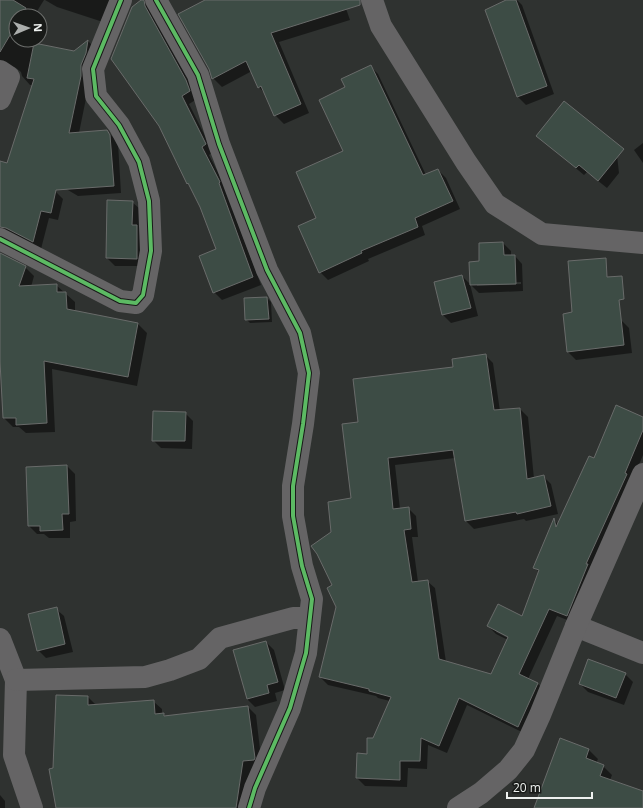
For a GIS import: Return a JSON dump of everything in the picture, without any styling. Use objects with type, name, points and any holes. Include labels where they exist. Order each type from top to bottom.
[{"type":"street","points":[[0,239],[120,301],[136,303],[143,295],[151,251],[149,201],[139,162],[119,125],[96,96],[93,69],[121,0]]},
{"type":"street","points":[[156,0],[198,75],[219,144],[267,270],[300,333],[309,373],[303,424],[293,486],[293,516],[302,566],[312,599],[306,653],[290,708],[255,788],[249,808]]},
{"type":"street","points":[[372,0],[381,26],[466,162],[495,204],[542,234],[643,243]]},
{"type":"street","points":[[0,71],[9,77],[0,99]]},
{"type":"street","points":[[458,808],[481,793],[503,775],[524,750],[540,715],[576,626],[643,474]]},
{"type":"street","points":[[16,680],[145,677],[170,670],[199,659],[220,638],[293,618],[309,618]]},
{"type":"street","points":[[576,626],[643,653]]},
{"type":"street","points":[[0,639],[16,680],[7,754],[32,808]]},
{"type":"building","points":[[0,0],[13,0],[26,8],[8,8],[8,38],[0,52]]},
{"type":"building","points":[[141,0],[144,0],[145,6],[186,80],[190,91],[182,96],[206,144],[202,147],[220,182],[219,183],[253,277],[213,293],[199,256],[216,249],[200,207],[188,183],[187,184],[159,126],[111,59],[132,7]]},
{"type":"building","points":[[205,0],[360,0],[360,5],[271,33],[301,104],[274,116],[261,86],[258,88],[246,61],[212,79],[209,69],[178,14]]},
{"type":"building","points":[[506,0],[516,0],[547,86],[517,97],[485,10]]},
{"type":"building","points":[[88,40],[86,53],[81,65],[81,76],[69,133],[107,130],[110,135],[114,186],[56,190],[51,213],[41,211],[33,242],[6,228],[0,227],[0,161],[7,163],[34,79],[27,78],[33,48],[48,48],[48,46],[74,51]]},
{"type":"building","points":[[371,65],[423,175],[438,169],[453,201],[415,218],[418,227],[361,251],[362,253],[319,273],[298,226],[316,218],[296,172],[343,151],[319,100],[345,87],[341,79]]},
{"type":"building","points":[[564,101],[624,149],[598,181],[579,165],[576,168],[536,136]]},
{"type":"building","points":[[107,200],[133,201],[132,225],[137,225],[137,259],[106,258]]},
{"type":"building","points":[[503,242],[504,255],[515,255],[516,284],[470,285],[469,262],[479,261],[479,243]]},
{"type":"building","points":[[0,253],[26,266],[19,286],[57,284],[57,292],[66,292],[67,309],[138,323],[128,377],[44,361],[47,423],[16,425],[16,418],[3,418],[0,362]]},
{"type":"building","points":[[606,258],[607,277],[622,276],[624,299],[619,300],[624,345],[567,352],[563,314],[572,312],[568,261]]},
{"type":"building","points":[[462,275],[471,308],[442,315],[434,282]]},
{"type":"building","points":[[267,297],[269,319],[245,320],[244,298]]},
{"type":"building","points":[[486,354],[494,410],[520,408],[527,479],[544,475],[551,506],[517,514],[516,512],[465,521],[453,450],[388,458],[393,509],[409,507],[411,529],[404,530],[412,582],[428,580],[439,659],[491,674],[508,637],[487,626],[498,604],[522,616],[539,570],[533,568],[554,518],[556,527],[589,456],[594,458],[616,405],[643,417],[643,430],[625,473],[627,474],[586,564],[588,564],[567,616],[549,609],[519,674],[538,683],[518,727],[459,698],[439,746],[421,738],[420,761],[400,761],[400,780],[356,778],[357,753],[367,754],[367,738],[373,738],[391,697],[369,691],[369,689],[319,677],[336,607],[327,588],[332,585],[317,554],[311,546],[331,532],[328,502],[351,498],[342,424],[358,422],[353,379],[453,367],[452,359]]},
{"type":"building","points":[[153,411],[186,412],[185,441],[152,441]]},
{"type":"building","points":[[67,465],[69,514],[62,514],[63,530],[40,531],[40,526],[28,526],[26,467]]},
{"type":"building","points":[[57,607],[65,644],[37,651],[28,614]]},
{"type":"building","points":[[266,641],[278,682],[267,685],[269,693],[247,699],[233,650]]},
{"type":"building","points":[[588,659],[626,673],[616,698],[579,684]]},
{"type":"building","points":[[56,695],[88,696],[88,705],[154,700],[155,714],[164,713],[164,716],[248,706],[255,758],[254,760],[243,761],[236,808],[56,808],[49,769],[53,768]]},
{"type":"building","points":[[560,738],[589,749],[586,758],[604,765],[600,776],[643,791],[643,808],[534,808]]},
{"type":"cycle path","points":[[0,239],[120,301],[136,303],[143,295],[151,251],[149,201],[139,162],[119,125],[96,96],[93,69],[121,0]]},
{"type":"cycle path","points":[[156,0],[198,75],[219,144],[267,270],[300,333],[309,373],[303,424],[293,486],[293,516],[302,566],[312,599],[306,653],[290,708],[255,788],[249,808]]}]
